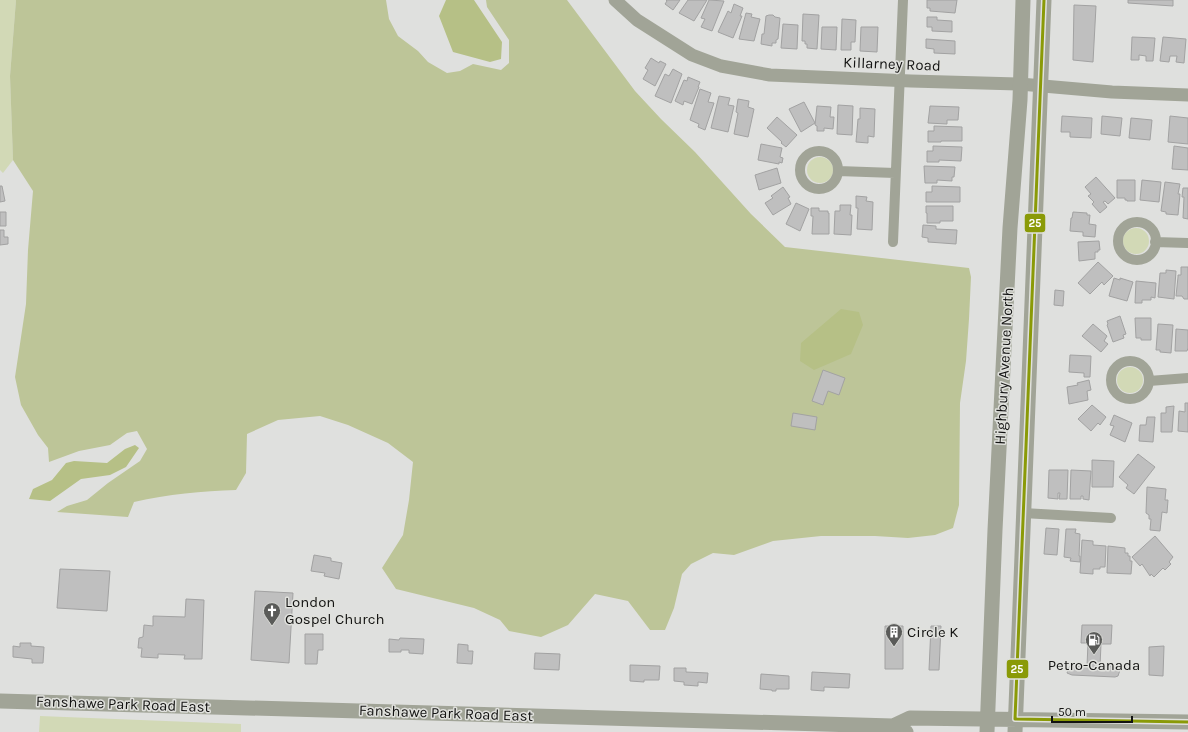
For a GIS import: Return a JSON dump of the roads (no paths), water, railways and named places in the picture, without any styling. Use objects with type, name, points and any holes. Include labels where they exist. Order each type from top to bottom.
[{"type":"main road","name":"Highbury Avenue North","points":[[987,725],[1010,228],[1020,100],[1023,0]]},
{"type":"main road","name":"Highbury Avenue North","points":[[1015,726],[1044,0]]},
{"type":"main road","name":"Fanshawe Park Road East","points":[[0,701],[899,729],[910,718],[1015,726],[1188,722]]},
{"type":"street","name":"Killarney Road","points":[[615,0],[637,20],[692,55],[721,66],[770,75],[1020,84],[1112,92],[1188,95]]},
{"type":"street","points":[[893,242],[903,0]]},
{"type":"street","points":[[838,171],[895,173]]},
{"type":"street","points":[[1155,242],[1188,244]]},
{"type":"street","points":[[1149,381],[1188,378]]},
{"type":"street","points":[[1023,513],[1111,518]]},
{"type":"place","name":"London Gospel Church","points":[[272,626]]},
{"type":"place","name":"Circle K","points":[[894,647]]},
{"type":"place","name":"Petro-Canada","points":[[1094,655]]}]
